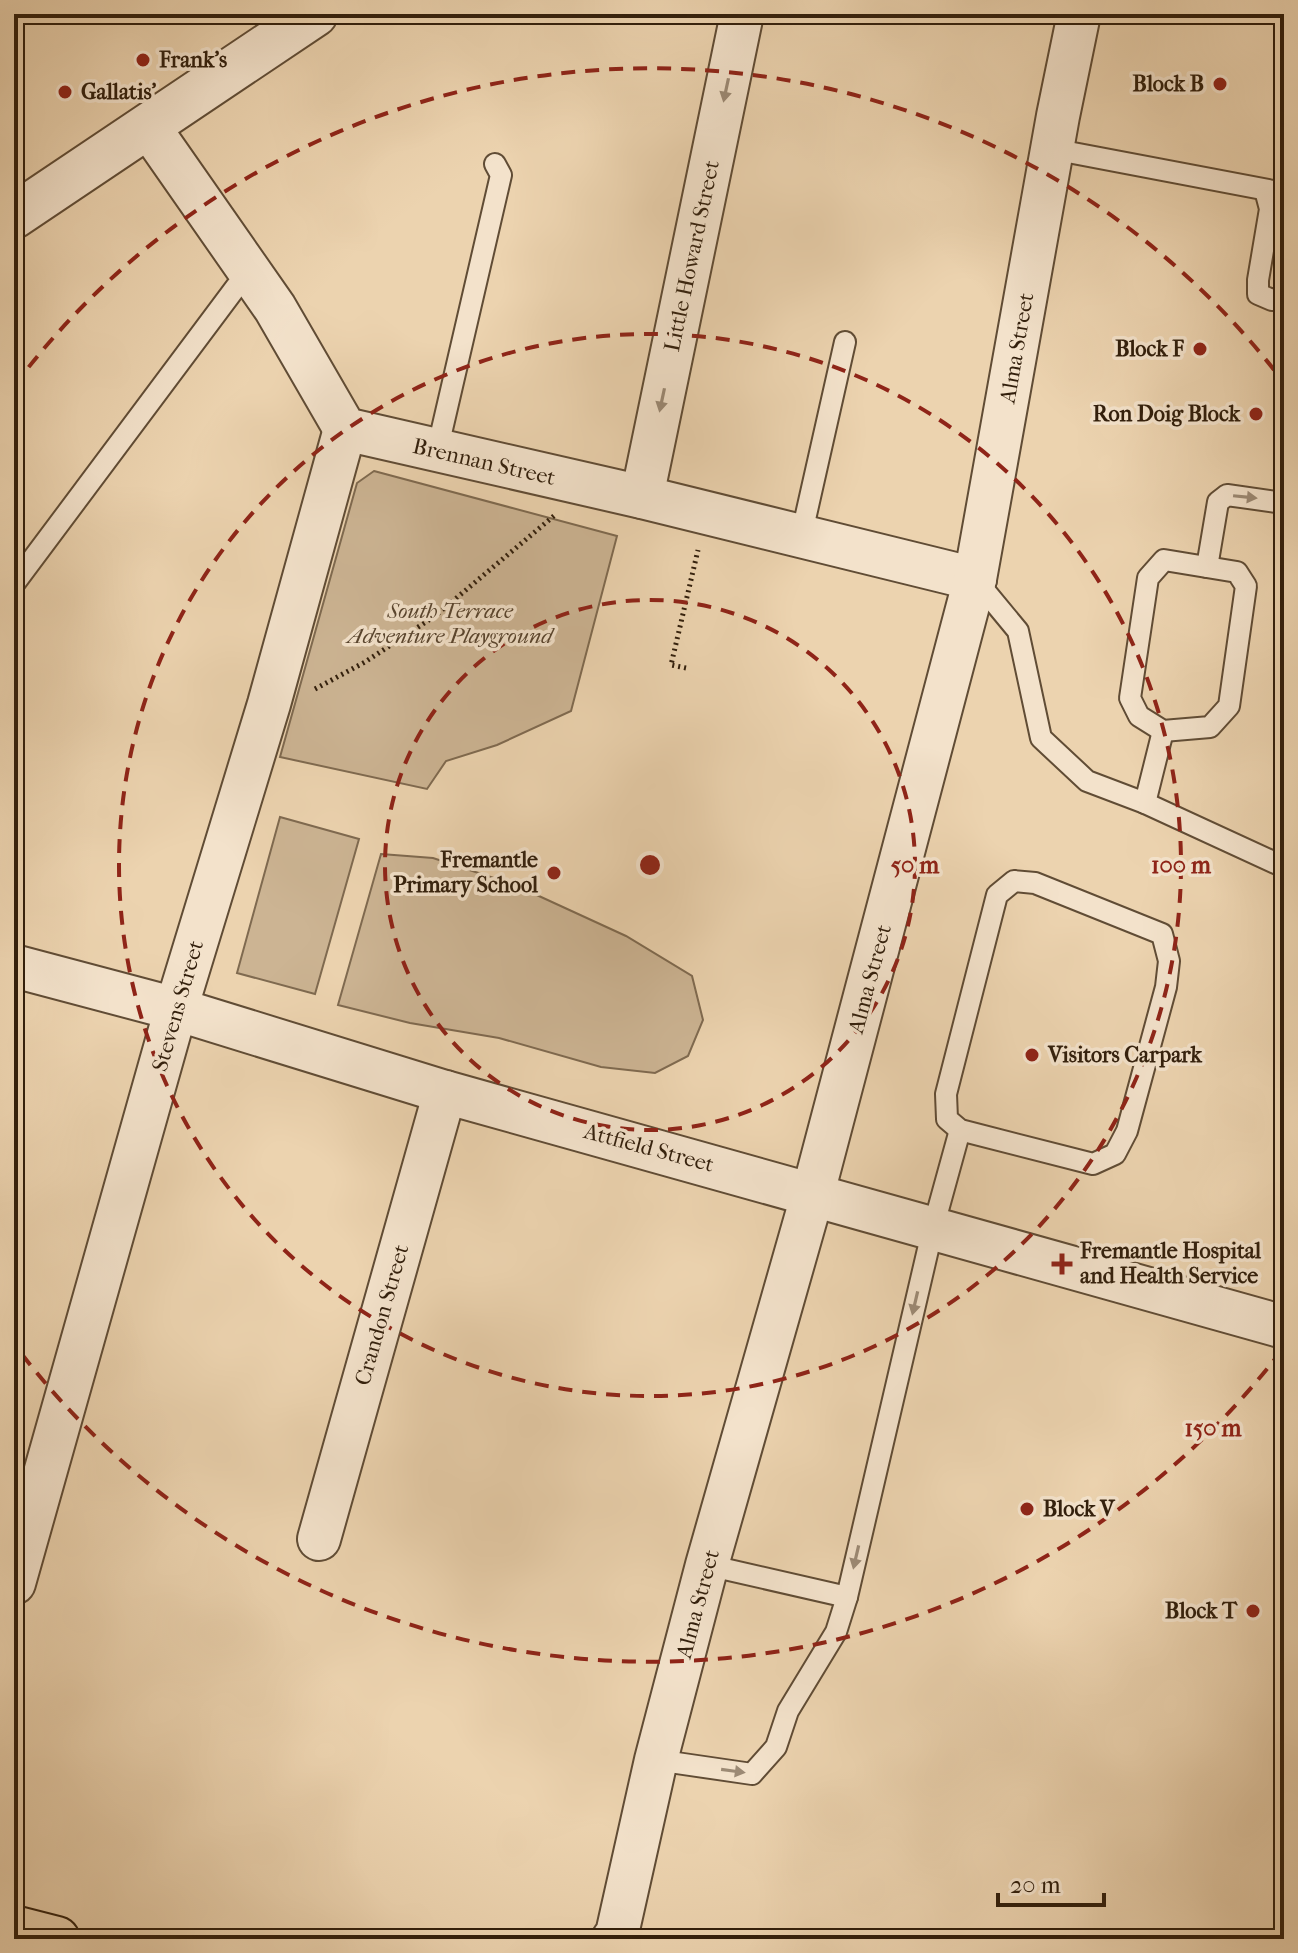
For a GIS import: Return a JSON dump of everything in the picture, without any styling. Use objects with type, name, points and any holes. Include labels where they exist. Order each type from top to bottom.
[{"type":"main road","points":[[14,1928],[57,1939]]},
{"type":"street","points":[[14,216],[315,14]]},
{"type":"street","name":"Little Howard Street","points":[[642,497],[742,14]]},
{"type":"street","name":"Alma Street","points":[[616,1937],[656,1760],[707,1565],[813,1193],[975,579],[1079,14]]},
{"type":"street","points":[[148,126],[275,308],[345,429]]},
{"type":"street","name":"Brennan Street","points":[[345,429],[642,497],[975,579]]},
{"type":"street","name":"Stevens Street","points":[[14,1583],[176,1009],[269,704],[345,429]]},
{"type":"street","name":"Attfield Street","points":[[14,966],[176,1009],[445,1092],[1284,1327]]},
{"type":"street","name":"Crandon Street","points":[[319,1539],[445,1092]]},
{"type":"lane","points":[[1052,149],[1274,192],[1258,294],[1272,300],[1284,299]]},
{"type":"lane","points":[[437,451],[501,175],[495,164]]},
{"type":"lane","points":[[14,584],[236,287],[252,276]]},
{"type":"lane","points":[[801,537],[845,342]]},
{"type":"lane","points":[[1207,567],[1218,502],[1227,495],[1284,503]]},
{"type":"lane","points":[[1164,560],[1237,572],[1246,586],[1229,706],[1210,727],[1163,731],[1139,716],[1130,698],[1148,578],[1164,560]]},
{"type":"lane","points":[[975,579],[1018,631],[1041,738],[1087,781],[1145,803],[1284,867]]},
{"type":"lane","points":[[1145,803],[1163,731]]},
{"type":"lane","points":[[1014,881],[1035,883],[1162,934],[1169,961],[1166,987],[1127,1131],[1115,1154],[1093,1164],[960,1130],[947,1119],[946,1094],[997,895],[1014,881]]},
{"type":"lane","points":[[656,1760],[752,1774],[776,1747],[788,1711],[836,1632],[847,1597],[933,1228],[960,1130]]},
{"type":"lane","points":[[707,1565],[847,1597]]},
{"type":"path","points":[[269,704],[297,698],[365,662],[435,616],[553,519],[569,482]]},
{"type":"path","points":[[686,668],[671,665],[696,555],[709,515]]},
{"type":"green space","name":"South Terrace Adventure Playground","points":[[374,471],[617,536],[571,711],[497,745],[446,761],[427,789],[280,757],[357,483]]},
{"type":"green space","points":[[280,817],[359,839],[315,994],[237,973]]},
{"type":"green space","points":[[381,854],[433,858],[515,885],[626,936],[692,976],[703,1020],[688,1056],[655,1073],[601,1067],[499,1038],[410,1023],[338,1005]]},
{"type":"place","name":"Frank's","points":[[143,60]]},
{"type":"place","name":"Block B","points":[[1220,84]]},
{"type":"place","name":"Gallatis'","points":[[65,92]]},
{"type":"place","name":"Block F","points":[[1200,349]]},
{"type":"place","name":"Ron Doig Block","points":[[1256,414]]},
{"type":"place","name":"Fremantle Primary School","points":[[554,873]]},
{"type":"place","name":"Visitors Carpark","points":[[1032,1055]]},
{"type":"place","name":"Fremantle Hospital and Health Service","points":[[1062,1264]]},
{"type":"place","name":"Block V","points":[[1027,1509]]},
{"type":"place","name":"Block T","points":[[1253,1611]]}]
